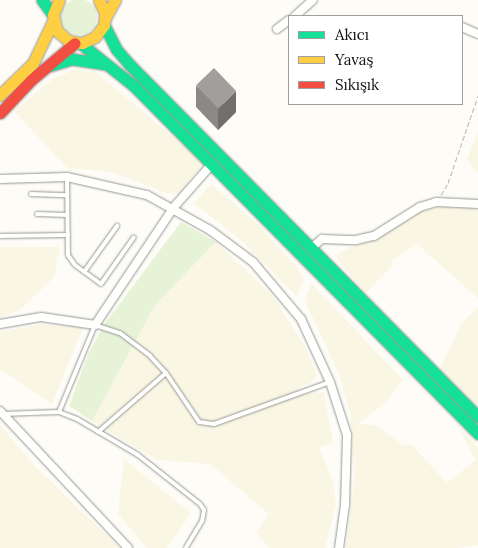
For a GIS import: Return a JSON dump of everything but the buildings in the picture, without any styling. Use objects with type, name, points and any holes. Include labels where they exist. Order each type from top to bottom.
[{"type":"street","points":[[42,0],[53,18],[60,36],[77,43],[108,65],[211,165],[478,434]]},
{"type":"street","points":[[0,94],[33,63],[59,0]]},
{"type":"street","points":[[99,0],[104,22],[116,49],[130,65],[478,417]]},
{"type":"street","points":[[0,113],[45,67],[77,43],[95,37],[115,0]]},
{"type":"street","points":[[296,15],[313,0]]},
{"type":"street","points":[[277,29],[288,21]]},
{"type":"street","points":[[463,27],[478,34]]},
{"type":"street","points":[[45,67],[72,59],[108,65]]},
{"type":"street","points":[[0,324],[47,317],[95,325],[174,207],[211,165]]},
{"type":"street","points":[[0,179],[67,178],[118,187],[174,207],[210,230],[253,262],[301,319],[330,382],[347,435],[345,505],[339,548]]},
{"type":"street","points":[[310,249],[322,239],[356,240],[374,236],[420,207],[436,202],[478,204]]},
{"type":"street","points":[[1,412],[128,548]]},
{"type":"lane","points":[[67,178],[70,258],[84,272],[102,284],[134,237]]},
{"type":"lane","points":[[31,194],[67,195]]},
{"type":"lane","points":[[38,214],[67,215]]},
{"type":"lane","points":[[84,272],[117,226]]},
{"type":"lane","points":[[0,236],[68,235]]},
{"type":"lane","points":[[59,412],[95,325],[120,333],[166,373],[199,422],[214,424],[330,382]]},
{"type":"lane","points":[[98,432],[166,373]]},
{"type":"lane","points":[[1,412],[59,412],[138,455],[200,504],[204,510],[202,521],[186,548]]},
{"type":"path","points":[[436,202],[448,183],[478,96]]},
{"type":"shaded area","points":[[76,69],[97,73],[204,163],[178,194],[167,193],[110,172],[67,168],[14,111],[54,78]]},
{"type":"shaded area","points":[[478,132],[478,173],[467,160]]},
{"type":"shaded area","points":[[211,184],[258,224],[299,270],[304,279],[297,297],[243,242],[194,203]]},
{"type":"shaded area","points":[[443,205],[478,209],[478,298],[417,244],[392,261],[393,265],[366,293],[335,257],[342,251],[374,239],[416,212]]},
{"type":"shaded area","points":[[216,242],[272,295],[306,348],[317,376],[310,383],[298,388],[300,395],[324,392],[333,443],[319,447],[333,481],[336,504],[325,548],[270,548],[256,533],[269,514],[210,464],[157,460],[92,421],[155,305]]},
{"type":"shaded area","points":[[0,247],[60,247],[54,277],[20,310],[0,317]]},
{"type":"shaded area","points":[[311,283],[403,380],[386,402],[358,424],[375,425],[403,445],[412,445],[447,483],[476,460],[456,423],[478,448],[478,545],[458,548],[346,548],[355,475],[350,414],[340,376],[305,301]]},
{"type":"shaded area","points":[[478,307],[478,407],[440,370],[461,324]]},
{"type":"shaded area","points":[[43,324],[83,328],[52,404],[0,369],[0,332]]},
{"type":"shaded area","points":[[0,425],[35,466],[120,548],[0,548]]},
{"type":"shaded area","points":[[124,459],[191,513],[167,548],[147,548],[118,514]]},
{"type":"green space","points":[[79,-1],[86,0],[92,4],[96,10],[96,24],[92,30],[86,34],[79,35],[72,34],[66,30],[62,24],[61,17],[62,10],[66,4],[72,0]]},
{"type":"green space","points":[[181,222],[216,242],[155,305],[92,421],[69,406],[88,355],[103,326]]},
{"type":"traffic: fast","points":[[42,0],[53,15]]},
{"type":"traffic: fast","points":[[104,25],[116,49],[130,65],[478,417]]},
{"type":"traffic: fast","points":[[80,43],[134,86],[478,434]]},
{"type":"traffic: fast","points":[[49,66],[72,59],[105,64]]},
{"type":"traffic: slow","points":[[59,0],[53,15],[57,31],[69,41],[82,43],[95,37],[104,25],[105,13],[99,0]]},
{"type":"traffic: slow","points":[[105,18],[115,0]]},
{"type":"traffic: slow","points":[[0,95],[33,63],[53,21]]},
{"type":"traffic: jam","points":[[0,113],[31,80],[75,43]]}]
